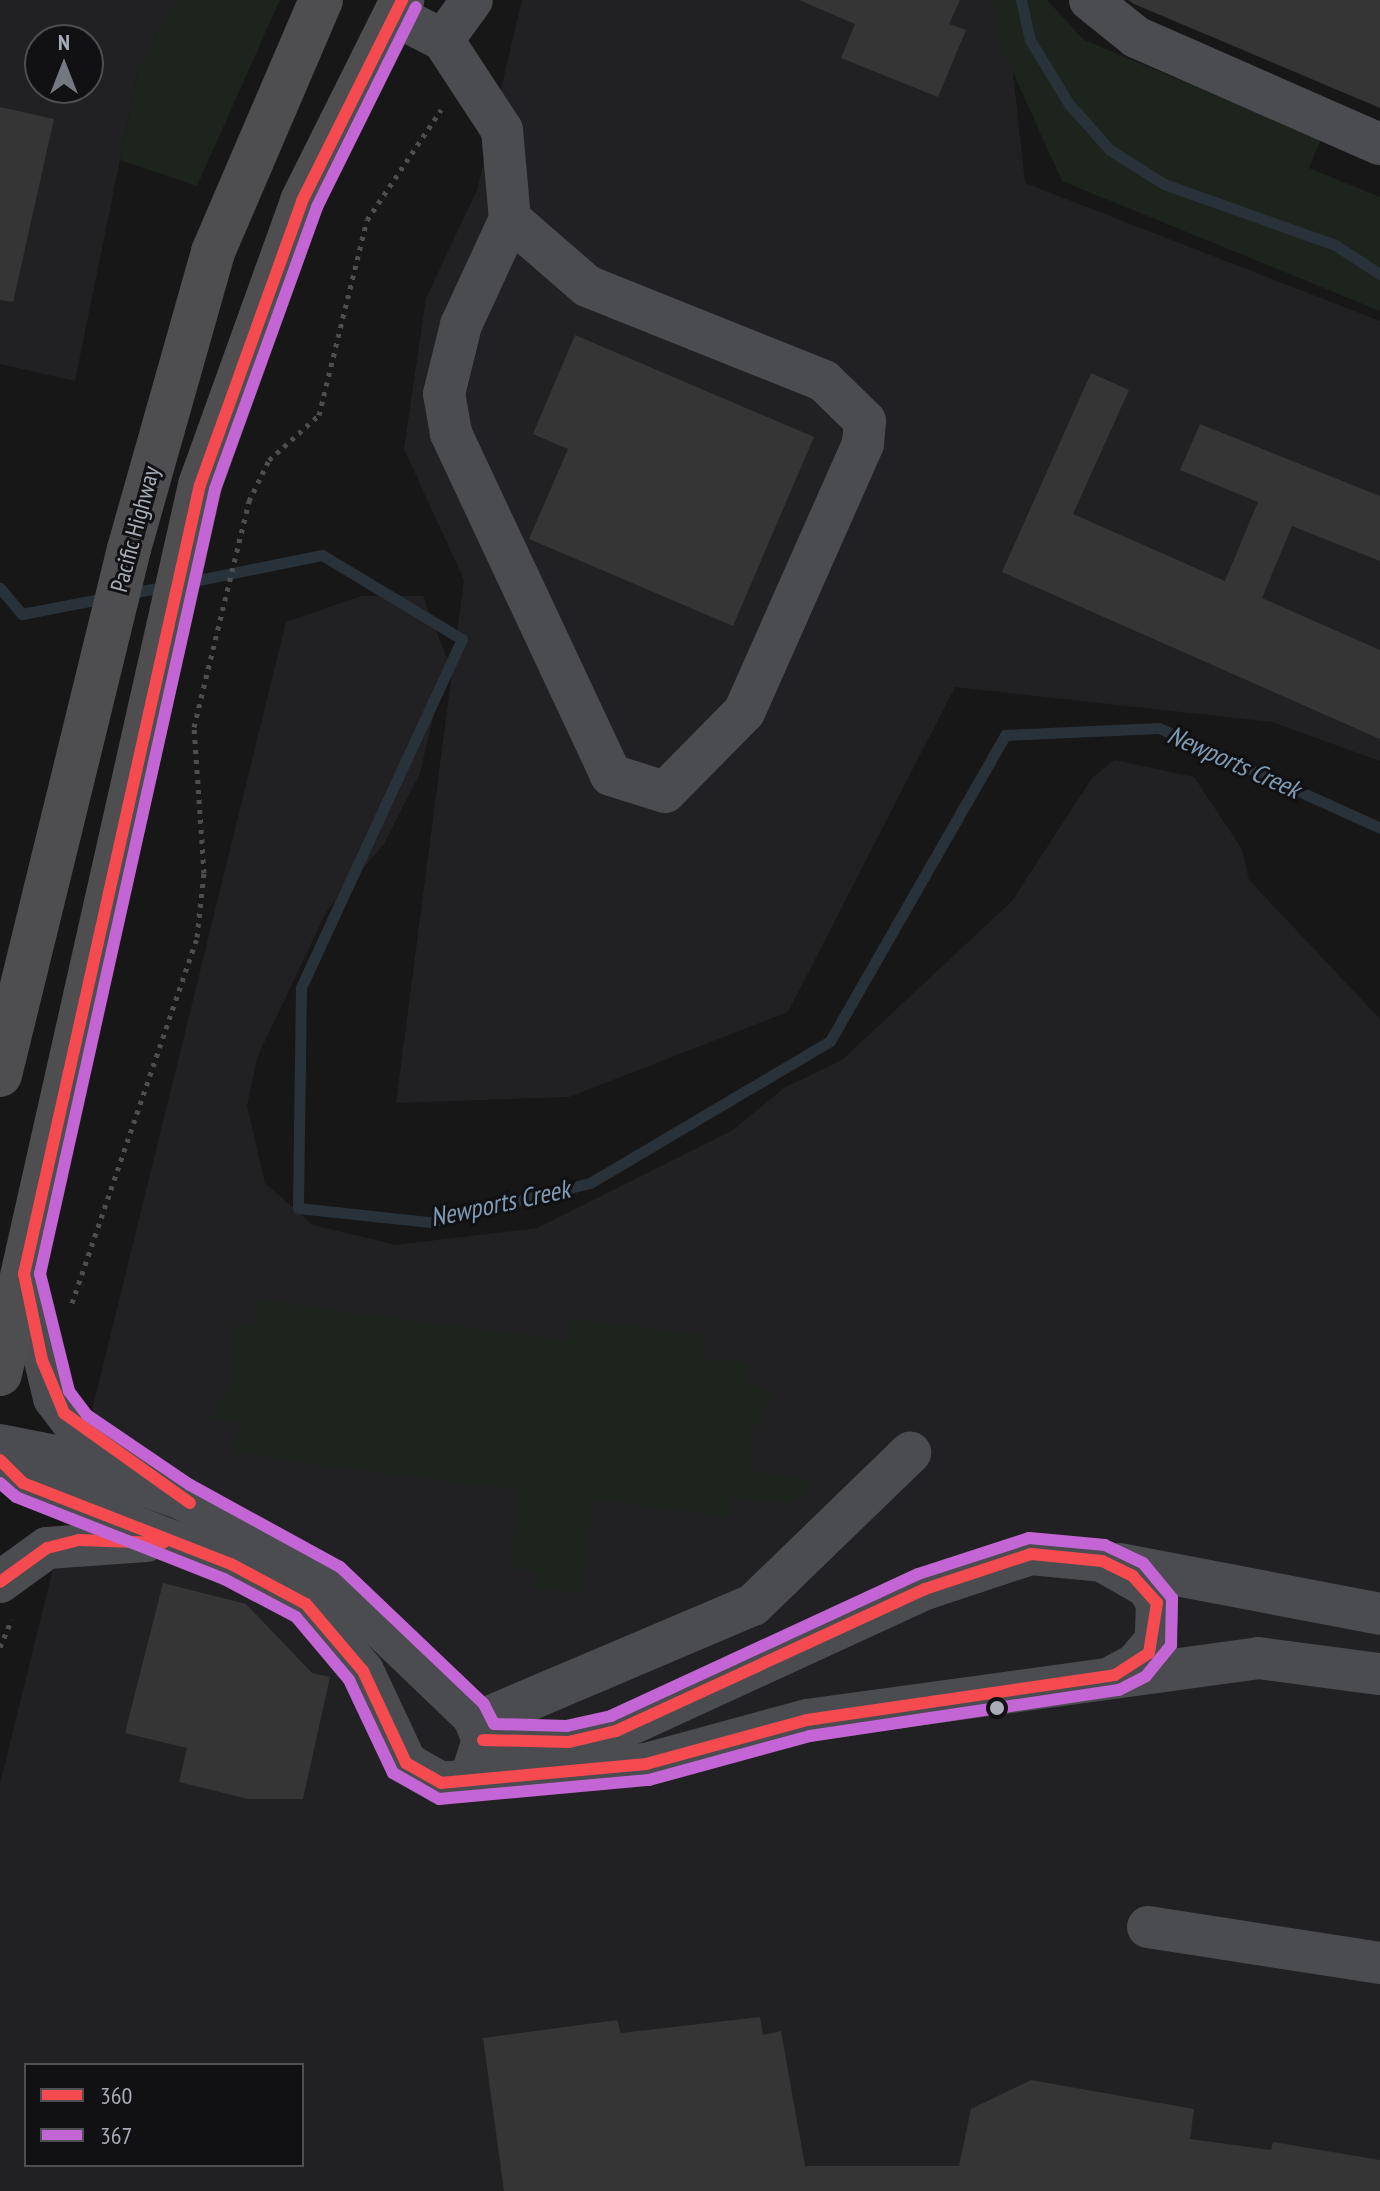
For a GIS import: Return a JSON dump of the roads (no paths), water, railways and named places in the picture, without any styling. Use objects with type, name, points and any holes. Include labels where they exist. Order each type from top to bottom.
[{"type":"highway","name":"Pacific Highway","points":[[0,1075],[129,549],[213,252],[321,0]]},
{"type":"highway","points":[[0,1374],[186,543],[246,344],[302,201],[398,7]]},
{"type":"street","points":[[453,57],[472,0]]},
{"type":"street","points":[[1090,0],[1136,37],[1380,144]]},
{"type":"street","points":[[398,7],[453,57],[502,130],[510,219],[461,325],[444,394],[451,433],[611,775],[665,792],[744,712],[863,444],[865,421],[851,399],[824,381],[587,286],[510,219]]},
{"type":"street","points":[[24,1274],[42,1360],[64,1413],[182,1499],[330,1579],[471,1722],[476,1764],[452,1782]]},
{"type":"street","points":[[0,1445],[65,1458],[182,1499]]},
{"type":"street","points":[[471,1722],[753,1605],[910,1453]]},
{"type":"street","points":[[0,1460],[23,1483],[183,1545],[306,1604],[363,1671],[416,1774],[452,1782],[646,1764],[807,1720],[1115,1675],[1258,1658],[1380,1674]]},
{"type":"street","points":[[0,1582],[47,1548],[79,1540],[183,1545]]},
{"type":"street","points":[[402,1750],[414,1713],[593,1738],[974,1569],[1031,1554],[1102,1561],[1380,1614]]},
{"type":"street","points":[[1102,1561],[1133,1576],[1157,1603],[1149,1653],[1115,1675]]},
{"type":"street","points":[[1148,1927],[1380,1963]]},
{"type":"waterway","points":[[1021,0],[1030,40],[1069,104],[1110,150],[1164,184],[1335,245],[1380,274]]},
{"type":"waterway","name":"Newports Creek","points":[[189,582],[322,555],[462,639],[301,988],[298,1208],[430,1222],[590,1183],[830,1041],[1005,735],[1159,728],[1380,828]]},
{"type":"waterway","name":"Newports Creek","points":[[130,593],[168,586]]},
{"type":"waterway","name":"Newports Creek","points":[[0,588],[22,614],[105,598]]}]
